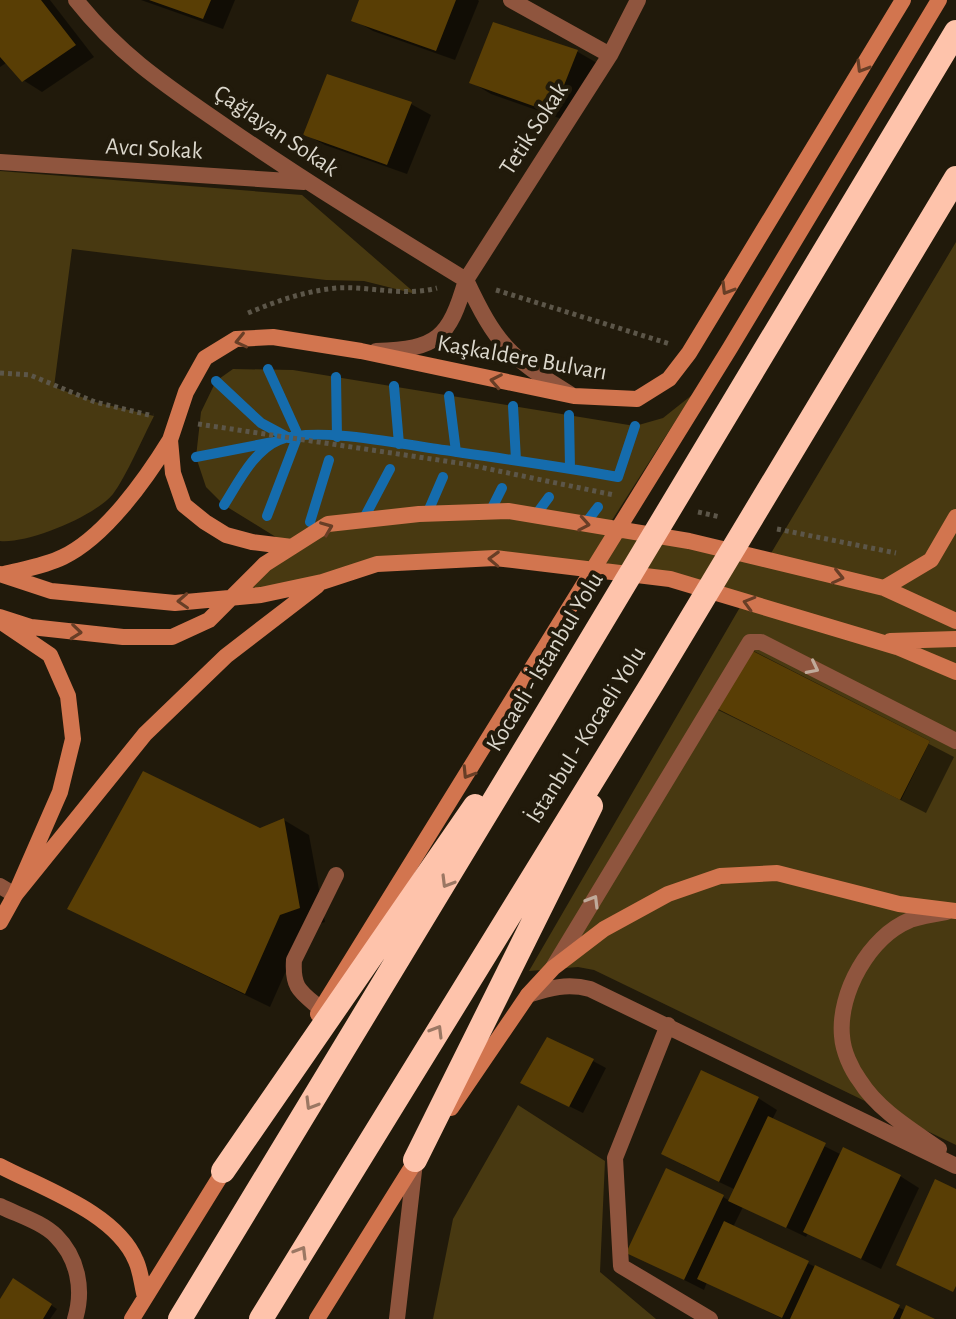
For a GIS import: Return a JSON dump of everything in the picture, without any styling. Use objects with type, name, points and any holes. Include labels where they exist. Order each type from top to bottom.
[{"type":"highway","name":"Kocaeli - İstanbul Yolu","points":[[180,1319],[483,822],[585,646],[956,32]]},
{"type":"highway","name":"İstanbul - Kocaeli Yolu","points":[[261,1319],[653,682],[956,178]]},
{"type":"highway","points":[[223,1171],[585,646]]},
{"type":"highway","points":[[415,1160],[653,682]]},
{"type":"main road","name":"Kaşkaldere Bulvarı","points":[[0,574],[41,566],[65,556],[98,531],[131,497],[170,440],[186,392],[205,358],[236,339],[273,337],[361,351],[574,396],[637,399],[669,379],[689,353],[903,0]]},
{"type":"main road","points":[[132,1319],[554,636],[939,0]]},
{"type":"main road","name":"Kaşkaldere Bulvarı","points":[[170,440],[173,473],[184,505],[226,535],[292,547]]},
{"type":"main road","points":[[0,620],[31,627],[123,637],[172,637],[209,620],[265,564],[328,524],[419,514],[508,511],[689,541],[884,588],[956,621]]},
{"type":"main road","points":[[884,588],[931,560],[956,517]]},
{"type":"main road","name":"Kaşkaldere Bulvarı","points":[[0,574],[51,591],[175,603],[261,595],[322,582],[377,564],[495,558],[670,579],[879,641],[956,672]]},
{"type":"main road","name":"Kaşkaldere Bulvarı","points":[[15,895],[145,734],[226,656],[322,582]]},
{"type":"main road","points":[[0,620],[50,655],[68,696],[73,739],[60,792],[0,922]]},
{"type":"main road","name":"Kaşkaldere Bulvarı","points":[[879,641],[956,639]]},
{"type":"main road","points":[[317,1319],[415,1160],[528,995],[553,968],[604,929],[668,894],[720,876],[777,873],[899,904],[955,910]]},
{"type":"main road","points":[[0,1166],[104,1220],[121,1236],[136,1262],[145,1297]]},
{"type":"street","name":"Çağlayan Sokak","points":[[76,0],[100,30],[159,81],[306,182],[466,280]]},
{"type":"street","points":[[511,0],[610,55]]},
{"type":"street","name":"Tetik Sokak","points":[[361,351],[414,348],[444,333],[457,310],[466,280],[610,55],[638,0]]},
{"type":"street","name":"Avcı Sokak","points":[[0,162],[306,182]]},
{"type":"street","points":[[466,280],[493,334],[508,352],[527,368],[574,396]]},
{"type":"street","points":[[553,968],[750,642],[761,642],[956,741]]},
{"type":"street","points":[[321,1009],[297,989],[293,976],[294,960],[336,875]]},
{"type":"street","points":[[0,886],[15,895]]},
{"type":"street","points":[[955,910],[909,921],[886,936],[870,952],[846,997],[842,1039],[859,1081],[874,1099],[956,1164]]},
{"type":"street","points":[[528,995],[573,985],[590,989],[956,1164]]},
{"type":"street","points":[[668,1025],[615,1158],[621,1266],[710,1319]]},
{"type":"street","points":[[397,1319],[415,1160]]},
{"type":"street","points":[[0,1206],[55,1235],[70,1254],[78,1275],[75,1319]]},
{"type":"path","points":[[0,373],[30,375],[95,402],[177,422],[309,441]]},
{"type":"shaded area","points":[[0,171],[302,195],[416,294],[364,281],[326,280],[72,249],[54,387],[95,402],[154,416],[123,478],[104,502],[60,527],[27,538],[0,541]]},
{"type":"shaded area","points":[[956,242],[956,1145],[594,970],[578,967],[529,971],[743,602],[670,579],[495,558],[377,564],[232,597],[292,547],[224,505],[206,487],[196,457],[201,412],[216,381],[233,369],[293,370],[635,426],[663,418],[692,395],[607,528],[767,560]],"holes":[[[746,647],[930,741],[901,800],[712,707]]]},
{"type":"shaded area","points":[[518,1105],[605,1161],[600,1272],[656,1319],[433,1319],[453,1219]]},
{"type":"building","points":[[0,0],[41,0],[76,45],[22,82],[0,57]]},
{"type":"building","points":[[149,0],[211,0],[203,19]]},
{"type":"building","points":[[359,0],[456,0],[436,51],[351,21]]},
{"type":"building","points":[[493,22],[578,50],[553,113],[469,83]]},
{"type":"building","points":[[327,74],[412,102],[387,165],[303,135]]},
{"type":"building","points":[[745,647],[930,741],[900,800],[712,706]]},
{"type":"building","points":[[143,771],[260,828],[284,818],[300,908],[280,915],[245,994],[67,909]]},
{"type":"building","points":[[547,1037],[594,1059],[569,1107],[520,1083]]},
{"type":"building","points":[[701,1070],[759,1097],[719,1182],[661,1154]]},
{"type":"building","points":[[768,1116],[826,1143],[786,1228],[728,1201]]},
{"type":"building","points":[[843,1147],[901,1175],[861,1259],[803,1232]]},
{"type":"building","points":[[666,1168],[724,1195],[684,1280],[626,1253]]},
{"type":"building","points":[[935,1179],[956,1189],[956,1286],[953,1292],[896,1265]]},
{"type":"building","points":[[724,1221],[809,1261],[782,1318],[697,1279]]},
{"type":"building","points":[[815,1265],[900,1305],[893,1319],[790,1319]]},
{"type":"building","points":[[13,1278],[52,1304],[43,1319],[0,1319],[0,1299]]},
{"type":"building","points":[[906,1305],[935,1319],[900,1319]]},
{"type":"waterway","points":[[267,516],[298,435],[268,369]]},
{"type":"waterway","points":[[336,377],[337,437]]},
{"type":"waterway","points":[[216,381],[261,423],[289,438]]},
{"type":"waterway","points":[[394,386],[399,444]]},
{"type":"waterway","points":[[449,396],[456,452]]},
{"type":"waterway","points":[[513,406],[516,460]]},
{"type":"waterway","points":[[569,415],[570,468]]},
{"type":"waterway","points":[[224,505],[247,468],[262,451],[279,440],[294,436],[334,435],[378,440],[618,477],[635,426]]},
{"type":"waterway","points":[[196,457],[273,442]]},
{"type":"waterway","points":[[310,522],[329,460]]},
{"type":"waterway","points":[[363,520],[390,469]]},
{"type":"waterway","points":[[427,514],[443,477]]},
{"type":"waterway","points":[[490,512],[502,488]]},
{"type":"waterway","points":[[535,516],[549,497]]},
{"type":"waterway","points":[[585,524],[598,507]]}]
